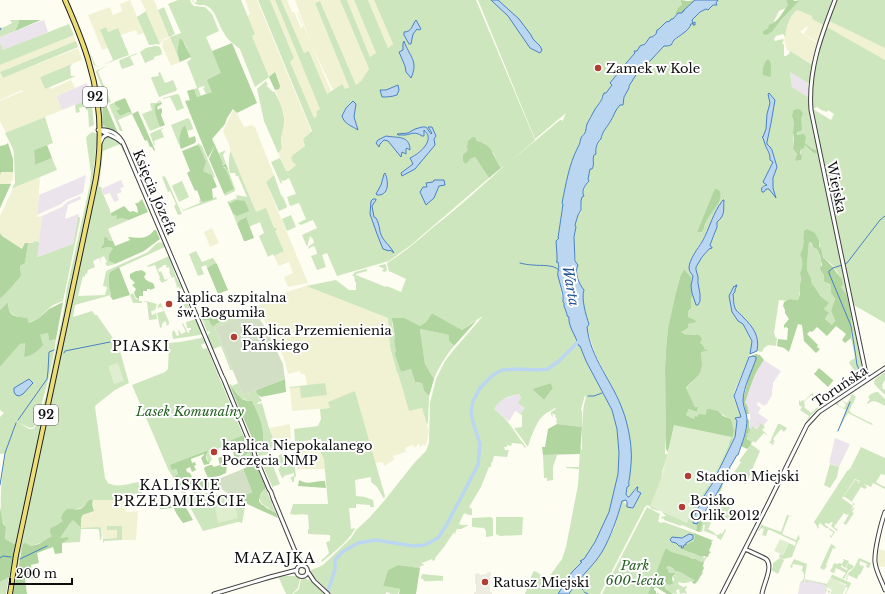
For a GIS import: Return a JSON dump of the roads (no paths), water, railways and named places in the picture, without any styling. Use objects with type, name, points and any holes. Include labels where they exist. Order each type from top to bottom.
[{"type":"main road","name":"92","points":[[9,594],[92,199],[97,173],[100,143],[101,130],[97,93],[80,35],[64,0]]},
{"type":"main road","name":"92","points":[[64,0],[89,71],[101,130],[92,199]]},
{"type":"street","name":"Wiejska","points":[[835,0],[812,70],[810,99],[811,110],[868,380]]},
{"type":"street","name":"Księcia Józefa","points":[[101,130],[103,133],[119,139],[124,145]]},
{"type":"street","name":"Księcia Józefa","points":[[101,130],[113,132],[122,139],[224,379],[253,452],[272,493],[297,556]]},
{"type":"street","points":[[100,143],[103,137],[108,134]]},
{"type":"street","name":"Toruńska","points":[[722,594],[806,426],[819,412],[885,368]]},
{"type":"street","points":[[885,512],[875,560],[885,590]]},
{"type":"street","points":[[749,541],[749,546],[751,549],[767,561],[769,567],[761,593]]},
{"type":"street","points":[[745,549],[762,557]]},
{"type":"street","points":[[297,556],[314,581],[328,594]]},
{"type":"street","points":[[297,556],[298,571],[301,577],[304,576],[314,581]]},
{"type":"street","points":[[214,594],[282,574],[298,571],[301,566],[304,566]]},
{"type":"street","points":[[304,576],[308,572]]},
{"type":"water","points":[[491,0],[498,0],[519,19],[533,39],[540,46],[542,50],[540,53],[530,48],[508,16]]},
{"type":"water","name":"Warta","points":[[695,0],[718,0],[716,3],[717,5],[713,5],[708,10],[706,9],[700,12],[692,20],[693,23],[686,31],[674,40],[671,45],[664,46],[639,70],[629,86],[624,97],[623,105],[620,105],[617,109],[597,144],[596,154],[593,157],[593,167],[590,169],[589,181],[583,190],[584,196],[582,197],[581,210],[575,225],[574,237],[575,261],[578,265],[577,275],[580,285],[584,290],[583,302],[589,324],[587,327],[589,338],[597,360],[619,400],[627,425],[631,458],[629,486],[627,487],[626,494],[629,497],[637,487],[637,491],[641,493],[633,508],[627,507],[626,500],[622,501],[611,534],[602,552],[576,583],[569,594],[558,594],[572,572],[582,562],[580,561],[584,559],[595,542],[609,512],[618,474],[619,453],[617,429],[612,410],[586,361],[569,323],[569,317],[567,316],[564,306],[558,276],[559,267],[558,262],[556,262],[556,241],[559,238],[562,203],[568,174],[572,160],[588,122],[602,100],[604,93],[606,93],[612,85],[610,83],[635,53],[634,51],[637,51],[640,46],[645,44],[650,37],[656,34],[657,30],[666,22],[673,19],[678,13],[682,13]]},
{"type":"water","points":[[416,20],[421,29],[417,29],[413,34],[411,44],[409,44],[404,32],[410,30]]},
{"type":"water","points":[[404,41],[414,63],[411,78],[406,72],[399,52],[403,50]]},
{"type":"water","points":[[398,85],[399,90],[397,95],[382,97],[380,90],[386,90]]},
{"type":"water","points":[[769,93],[775,100],[767,144],[772,150],[777,167],[773,178],[773,188],[776,198],[769,189],[762,192],[763,187],[767,185],[763,182],[773,162],[770,160],[769,153],[762,137],[766,129],[767,114],[770,103]]},
{"type":"water","points":[[353,101],[356,104],[354,117],[358,130],[346,123],[342,116],[346,108]]},
{"type":"water","points":[[422,127],[426,127],[431,134],[432,133],[428,127],[432,127],[436,136],[434,139],[435,145],[415,169],[402,176],[401,173],[413,164],[410,158],[416,155],[425,146],[428,136],[424,130],[424,136],[415,133],[405,135],[397,134],[408,133]]},
{"type":"water","points":[[386,136],[402,138],[408,142],[410,150],[407,148],[406,154],[402,152],[401,157],[388,141],[384,140],[379,147],[376,143],[378,140]]},
{"type":"water","points":[[385,173],[387,180],[386,191],[381,195],[377,195],[376,194]]},
{"type":"water","points":[[434,180],[444,180],[445,185],[439,186],[434,198],[426,205],[420,192],[423,187],[427,187],[426,183],[433,182]]},
{"type":"water","points":[[376,199],[372,206],[374,217],[376,218],[382,237],[394,253],[390,250],[383,249],[377,234],[370,214],[371,201]]},
{"type":"water","points":[[723,200],[724,212],[722,217],[717,222],[717,227],[710,245],[712,248],[709,249],[702,257],[696,267],[700,301],[698,305],[696,305],[691,286],[693,276],[689,270],[690,261],[705,237],[716,210]]},
{"type":"water","points":[[736,285],[735,292],[733,294],[735,308],[753,328],[757,336],[757,351],[750,354],[752,341],[743,324],[738,321],[732,312],[729,296]]},
{"type":"water","points":[[749,357],[756,357],[756,359],[743,396],[747,424],[738,455],[727,472],[725,472],[721,480],[723,482],[720,488],[697,524],[693,523],[694,517],[704,496],[712,484],[735,437],[737,421],[735,418],[741,417],[734,396]]},
{"type":"water","points":[[29,379],[33,383],[23,394],[19,396],[16,395],[14,388]]},
{"type":"water","points":[[689,534],[693,535],[693,539],[686,543],[683,548],[670,540],[672,537],[682,538]]},
{"type":"waterway","points":[[845,264],[880,220],[885,216]]},
{"type":"waterway","name":"Warta","points":[[520,263],[550,266],[559,270]]},
{"type":"waterway","points":[[842,265],[833,268],[829,271],[829,273],[851,326],[857,365],[863,377]]},
{"type":"waterway","points":[[327,594],[335,569],[335,560],[342,552],[358,543],[376,540],[413,546],[425,545],[438,538],[478,465],[480,444],[471,412],[473,401],[480,388],[493,375],[502,370],[548,369],[560,360],[579,341]]},
{"type":"waterway","points":[[64,353],[65,351],[110,342]]},
{"type":"waterway","points":[[18,420],[47,379],[49,352],[54,350]]},
{"type":"waterway","points":[[588,396],[594,396],[602,393]]},
{"type":"waterway","points":[[838,431],[850,402]]},
{"type":"waterway","points":[[0,485],[5,453],[16,423]]},
{"type":"waterway","points":[[20,559],[47,546]]},
{"type":"waterway","points":[[0,558],[3,556],[11,557]]},
{"type":"waterway","points":[[576,582],[583,590]]},
{"type":"waterway","points":[[584,592],[588,594]]},
{"type":"place","name":"Zamek w Kole","points":[[598,68]]},
{"type":"place","name":"kaplica szpitalna św. Bogumiła","points":[[169,304]]},
{"type":"place","name":"Kaplica Przemienienia Pańskiego","points":[[234,337]]},
{"type":"place","name":"kaplica Niepokalanego Poczęcia NMP","points":[[214,452]]},
{"type":"place","name":"Stadion Miejski","points":[[688,476]]},
{"type":"place","name":"Boisko Orlik 2012","points":[[682,507]]},
{"type":"place","name":"Ratusz Miejski","points":[[485,582]]},
{"type":"district","name":"PIASKI","points":[[141,346]]},
{"type":"district","name":"KALISKIE PRZEDMIEŚCIE","points":[[180,494]]},
{"type":"district","name":"MAZAJKA","points":[[275,558]]},
{"type":"park label","name":"Lasek Komunalny","points":[[190,411]]},
{"type":"park label","name":"Park 600-lecia","points":[[635,572]]}]
